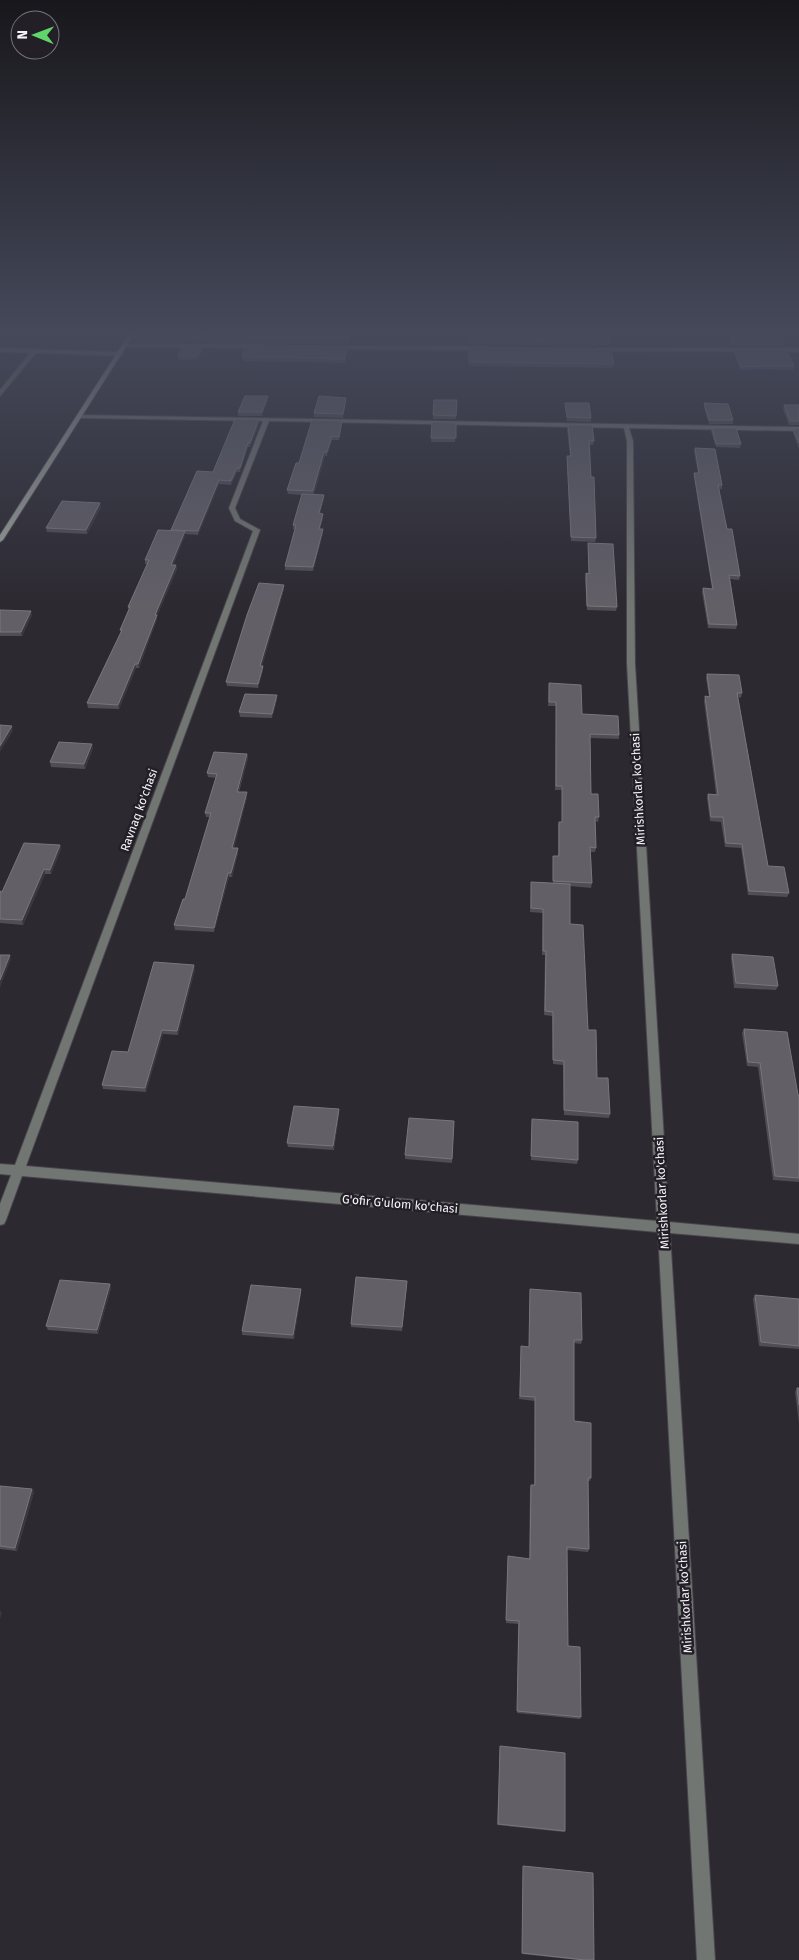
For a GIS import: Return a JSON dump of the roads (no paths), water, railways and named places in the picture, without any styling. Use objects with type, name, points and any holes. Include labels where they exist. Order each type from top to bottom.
[{"type":"main road","points":[[0,540],[76,422]]},
{"type":"street","name":"Ravnaq ko'chasi","points":[[0,1220],[256,530],[237,520],[232,508],[256,451],[265,422]]},
{"type":"street","points":[[414,422],[799,429]]},
{"type":"street","name":"Mirishkorlar ko'chasi","points":[[626,426],[630,441],[630,664],[706,1960]]},
{"type":"street","name":"G'ofir G'ulom ko'chasi","points":[[0,1169],[799,1239]]}]
